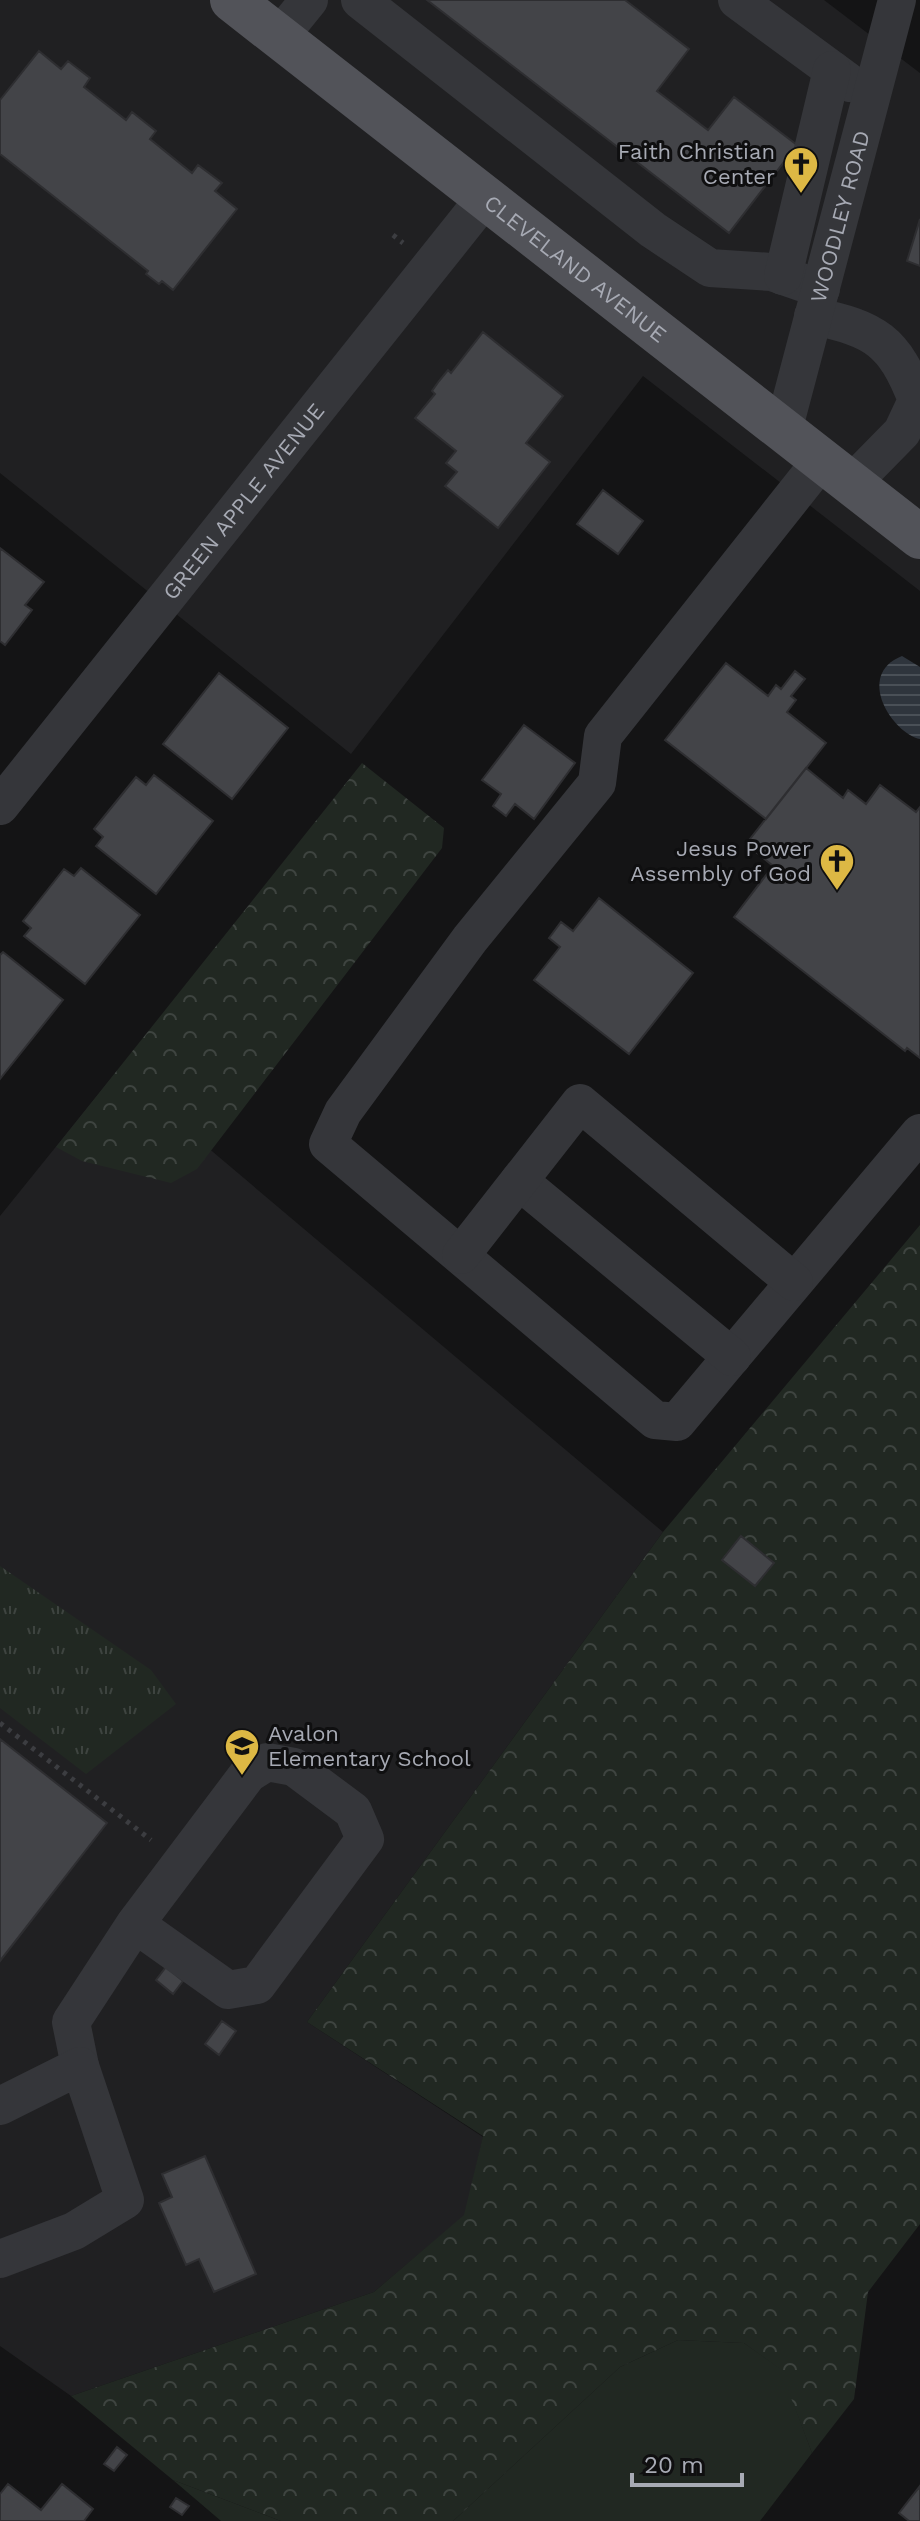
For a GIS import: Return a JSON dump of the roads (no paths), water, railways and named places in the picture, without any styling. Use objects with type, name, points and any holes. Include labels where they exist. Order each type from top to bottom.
[{"type":"main road","name":"CLEVELAND AVENUE","points":[[232,0],[920,537]]},
{"type":"street","points":[[279,37],[309,0]]},
{"type":"street","points":[[360,0],[653,230],[699,261],[710,268],[772,272],[783,276],[843,322],[878,338],[902,363],[917,400],[902,432],[836,472],[603,736],[597,783],[470,939],[343,1112],[328,1144],[655,1420],[677,1422],[920,1133]]},
{"type":"street","points":[[737,0],[871,99]]},
{"type":"street","name":"WOODLEY ROAD","points":[[783,431],[897,0]]},
{"type":"street","points":[[783,276],[832,70]]},
{"type":"street","name":"GREEN APPLE AVENUE","points":[[2,799],[485,198]]},
{"type":"street","points":[[461,1255],[580,1103],[794,1282]]},
{"type":"street","points":[[519,1181],[732,1357]]},
{"type":"street","points":[[0,2259],[74,2231],[125,2200],[80,2066],[71,2022],[135,1924],[248,1774],[267,1762],[294,1767],[353,1811],[365,1839],[257,1985],[228,1990],[135,1924]]},
{"type":"street","points":[[0,2106],[80,2066]]},
{"type":"place","name":"Faith Christian Center","points":[[801,195]]},
{"type":"place","name":"Jesus Power Assembly of God","points":[[837,892]]},
{"type":"place","name":"Avalon Elementary School","points":[[242,1777]]}]
